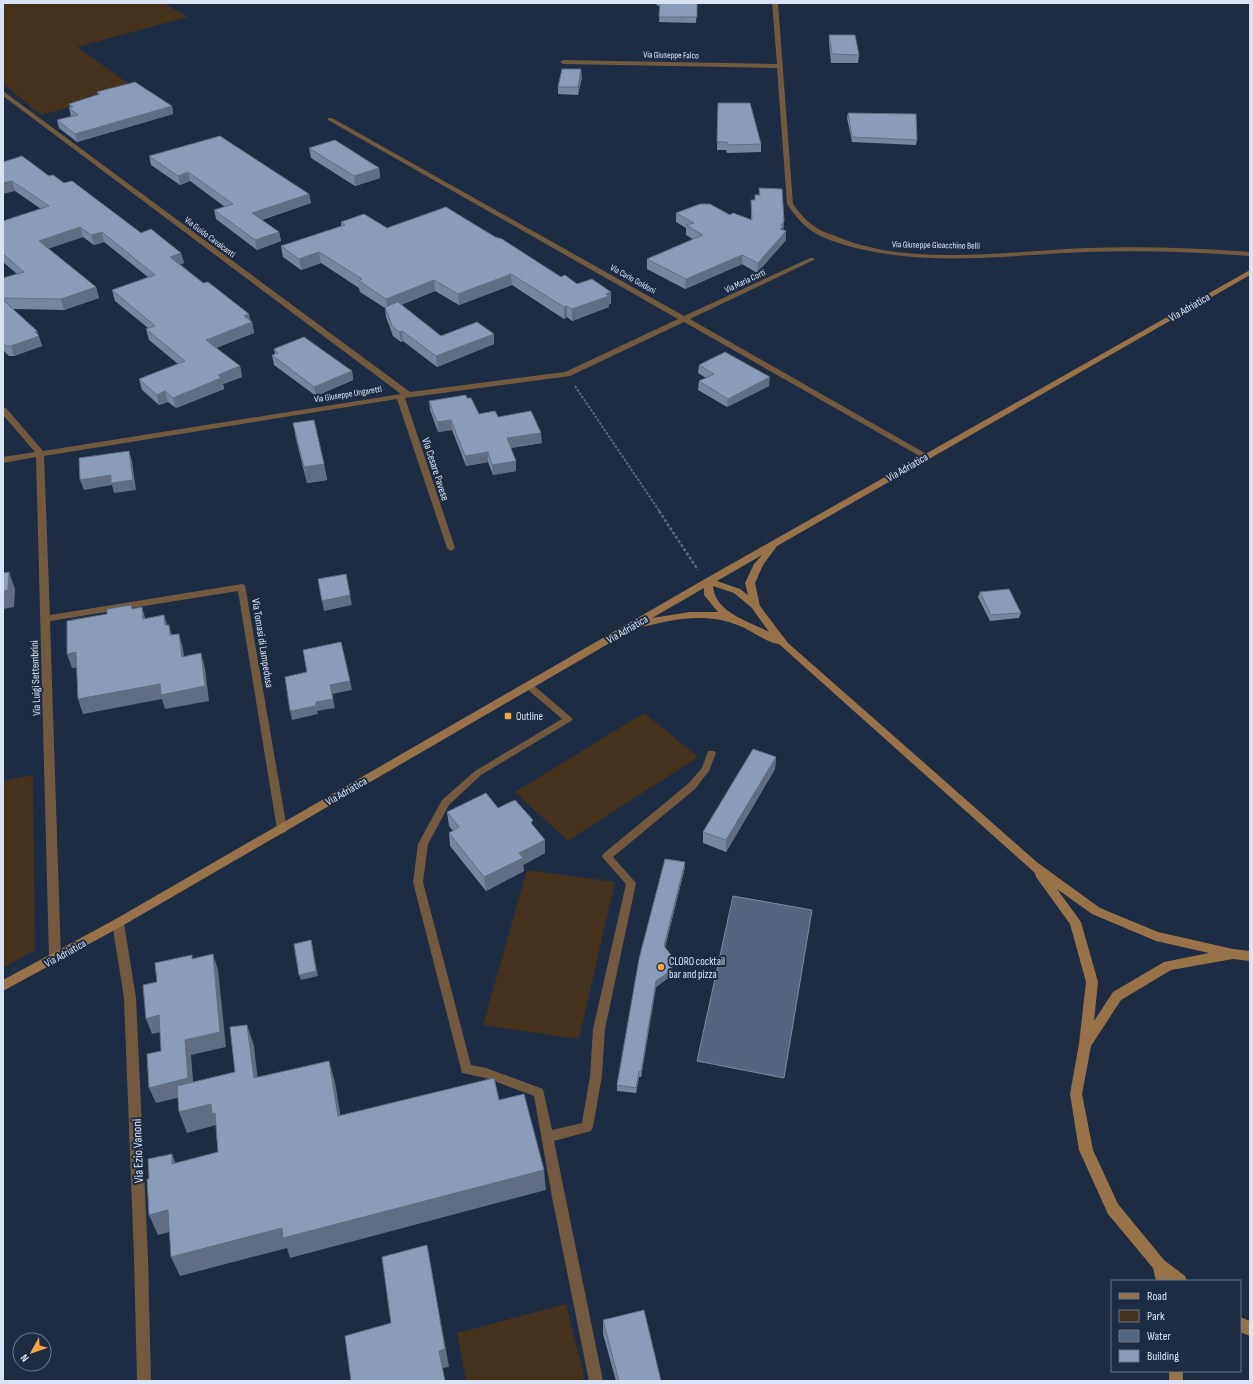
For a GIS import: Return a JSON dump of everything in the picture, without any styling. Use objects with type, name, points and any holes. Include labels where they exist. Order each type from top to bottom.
[{"type":"street","name":"Via Giuseppe Gioacchino Belli","points":[[775,3],[790,204],[800,217],[815,230],[838,240],[863,248],[887,253],[915,255],[997,255],[1127,249],[1190,250],[1250,254]]},
{"type":"street","name":"Via Giuseppe Falco","points":[[562,62],[779,66]]},
{"type":"street","name":"Via Guido Cavalcanti","points":[[3,93],[404,395]]},
{"type":"street","name":"Via Carlo Goldoni","points":[[330,119],[926,456]]},
{"type":"street","name":"Via Maria Corti","points":[[685,319],[812,259]]},
{"type":"street","name":"Via Adriatica","points":[[3,986],[118,923],[776,542],[1250,272]]},
{"type":"street","name":"Via Giuseppe Ungaretti","points":[[3,460],[404,395],[567,374],[685,319]]},
{"type":"street","name":"Via Cesare Pavese","points":[[404,395],[451,548]]},
{"type":"street","points":[[3,410],[40,453]]},
{"type":"street","name":"Via Luigi Settembrini","points":[[40,453],[55,958]]},
{"type":"street","points":[[755,606],[750,583],[759,564],[776,542]]},
{"type":"street","points":[[736,621],[720,609],[708,595],[708,582],[737,591],[755,606],[785,645],[1034,866],[1096,911],[1156,936],[1233,954],[1250,956]]},
{"type":"street","name":"Via Tomasi di Lampedusa","points":[[45,619],[242,587],[282,829]]},
{"type":"street","points":[[632,626],[680,616],[708,614],[736,621],[757,629],[785,645]]},
{"type":"street","points":[[1034,866],[1075,922],[1092,982],[1085,1044],[1076,1094],[1086,1150],[1113,1209],[1159,1265],[1179,1280]]},
{"type":"street","name":"Via Ezio Vanoni","points":[[118,923],[130,998],[141,1257],[144,1381]]},
{"type":"street","points":[[1085,1044],[1117,996],[1168,965],[1233,954]]},
{"type":"street","points":[[1159,1265],[1163,1280]]},
{"type":"street","points":[[1241,1324],[1250,1329]]},
{"type":"lane","points":[[529,686],[568,720],[478,773],[445,803],[423,844],[418,882],[466,1069],[486,1073],[539,1093],[558,1197],[596,1381]]},
{"type":"lane","points":[[547,1137],[587,1127],[596,1076],[599,1029],[631,883],[607,857],[692,786],[706,769],[711,753]]},
{"type":"path","points":[[567,374],[630,466],[694,566],[708,582]]},
{"type":"green space","points":[[3,3],[164,3],[188,17],[77,47],[136,89],[41,115],[3,84]]},
{"type":"green space","points":[[644,713],[698,757],[568,841],[515,792]]},
{"type":"green space","points":[[33,775],[35,950],[3,968],[3,781]]},
{"type":"green space","points":[[527,870],[615,882],[579,1039],[483,1025]]},
{"type":"green space","points":[[566,1304],[585,1381],[466,1381],[457,1333]]},
{"type":"water","points":[[733,896],[812,910],[784,1078],[697,1061]]},
{"type":"building","points":[[660,3],[697,3],[697,17],[659,17]]},
{"type":"building","points":[[829,35],[855,35],[859,55],[832,54]]},
{"type":"building","points":[[562,69],[581,69],[578,87],[558,87]]},
{"type":"building","points":[[135,82],[172,106],[75,134],[57,120],[78,115],[69,108],[73,107],[69,104],[100,94],[97,92]]},
{"type":"building","points":[[718,103],[750,103],[761,144],[728,145],[727,142],[717,142]]},
{"type":"building","points":[[848,113],[916,114],[917,140],[852,137]]},
{"type":"building","points":[[220,136],[309,194],[252,213],[279,232],[255,240],[214,210],[233,204],[188,172],[178,176],[149,156]]},
{"type":"building","points":[[335,140],[379,168],[354,176],[309,148]]},
{"type":"building","points":[[22,156],[49,176],[53,175],[64,183],[72,181],[141,233],[151,229],[181,253],[170,257],[203,283],[208,282],[249,314],[244,316],[252,322],[206,340],[240,366],[218,375],[221,378],[173,398],[165,391],[157,395],[139,379],[185,361],[146,329],[155,326],[112,290],[155,275],[102,232],[91,235],[80,227],[39,241],[96,287],[61,299],[3,298],[3,278],[24,272],[3,254],[3,221],[49,206],[12,181],[3,183],[3,162]]},
{"type":"building","points":[[759,188],[782,189],[784,221],[781,225],[784,226],[780,229],[786,231],[758,263],[742,255],[686,279],[647,259],[703,235],[686,225],[694,223],[676,213],[700,204],[710,204],[730,215],[733,213],[752,220],[751,200],[755,200],[755,195],[760,195]]},
{"type":"building","points":[[446,207],[495,237],[502,239],[561,277],[565,275],[577,284],[592,279],[611,292],[606,294],[609,296],[572,309],[567,306],[564,307],[511,274],[458,294],[434,280],[386,299],[359,281],[362,279],[319,252],[299,259],[281,246],[345,225],[341,222],[364,214],[387,228]]},
{"type":"building","points":[[3,300],[37,331],[35,332],[39,336],[11,346],[6,346],[3,343]]},
{"type":"building","points":[[398,302],[441,336],[477,322],[494,334],[436,356],[402,331],[399,332],[392,326],[385,307]]},
{"type":"building","points":[[304,337],[352,371],[314,387],[272,355],[278,353],[274,349]]},
{"type":"building","points":[[725,352],[770,377],[728,399],[699,381],[714,374],[699,365]]},
{"type":"building","points":[[466,395],[467,398],[471,398],[479,414],[495,411],[498,417],[531,411],[541,433],[507,438],[516,461],[492,465],[488,452],[465,456],[451,420],[437,422],[429,401]]},
{"type":"building","points":[[314,420],[324,464],[304,467],[293,423]]},
{"type":"building","points":[[129,451],[133,480],[111,483],[111,475],[80,480],[79,458]]},
{"type":"building","points":[[9,572],[8,590],[3,591],[3,573]]},
{"type":"building","points":[[346,574],[350,595],[322,601],[318,579]]},
{"type":"building","points":[[1009,589],[1021,613],[991,615],[980,592]]},
{"type":"building","points":[[131,605],[132,609],[142,607],[143,619],[164,615],[165,625],[169,625],[170,635],[179,634],[182,657],[201,653],[205,686],[161,695],[160,684],[78,699],[76,652],[67,654],[67,621],[107,614],[107,609]]},
{"type":"building","points":[[341,642],[350,681],[330,685],[333,699],[316,702],[316,706],[290,711],[285,677],[307,672],[303,650]]},
{"type":"building","points":[[753,749],[776,757],[726,840],[703,832]]},
{"type":"building","points":[[486,793],[498,808],[515,800],[533,820],[531,823],[545,840],[519,853],[523,858],[484,877],[449,833],[459,827],[447,812]]},
{"type":"building","points":[[665,859],[685,862],[664,946],[671,955],[673,963],[669,972],[656,981],[641,1072],[639,1071],[636,1088],[617,1085],[639,959]]},
{"type":"building","points":[[311,940],[316,971],[299,975],[294,944]]},
{"type":"building","points":[[213,954],[220,1032],[185,1040],[188,1078],[149,1088],[147,1054],[161,1051],[159,1015],[146,1019],[143,985],[157,982],[155,963],[192,955],[192,959]]},
{"type":"building","points":[[247,1025],[254,1078],[329,1061],[338,1116],[494,1078],[499,1100],[524,1094],[544,1170],[283,1238],[282,1228],[171,1257],[168,1210],[149,1215],[147,1179],[149,1179],[148,1159],[172,1154],[172,1164],[218,1152],[215,1113],[212,1114],[211,1104],[179,1112],[177,1086],[235,1072],[230,1027]]},
{"type":"building","points":[[427,1245],[445,1349],[439,1351],[445,1381],[351,1381],[345,1336],[391,1323],[382,1257]]},
{"type":"building","points":[[644,1310],[661,1381],[619,1381],[603,1320]]},
{"type":"place","name":"Outline","points":[[508,716]]},
{"type":"place","name":"CLORO cocktail bar and pizza","points":[[661,967]]}]
